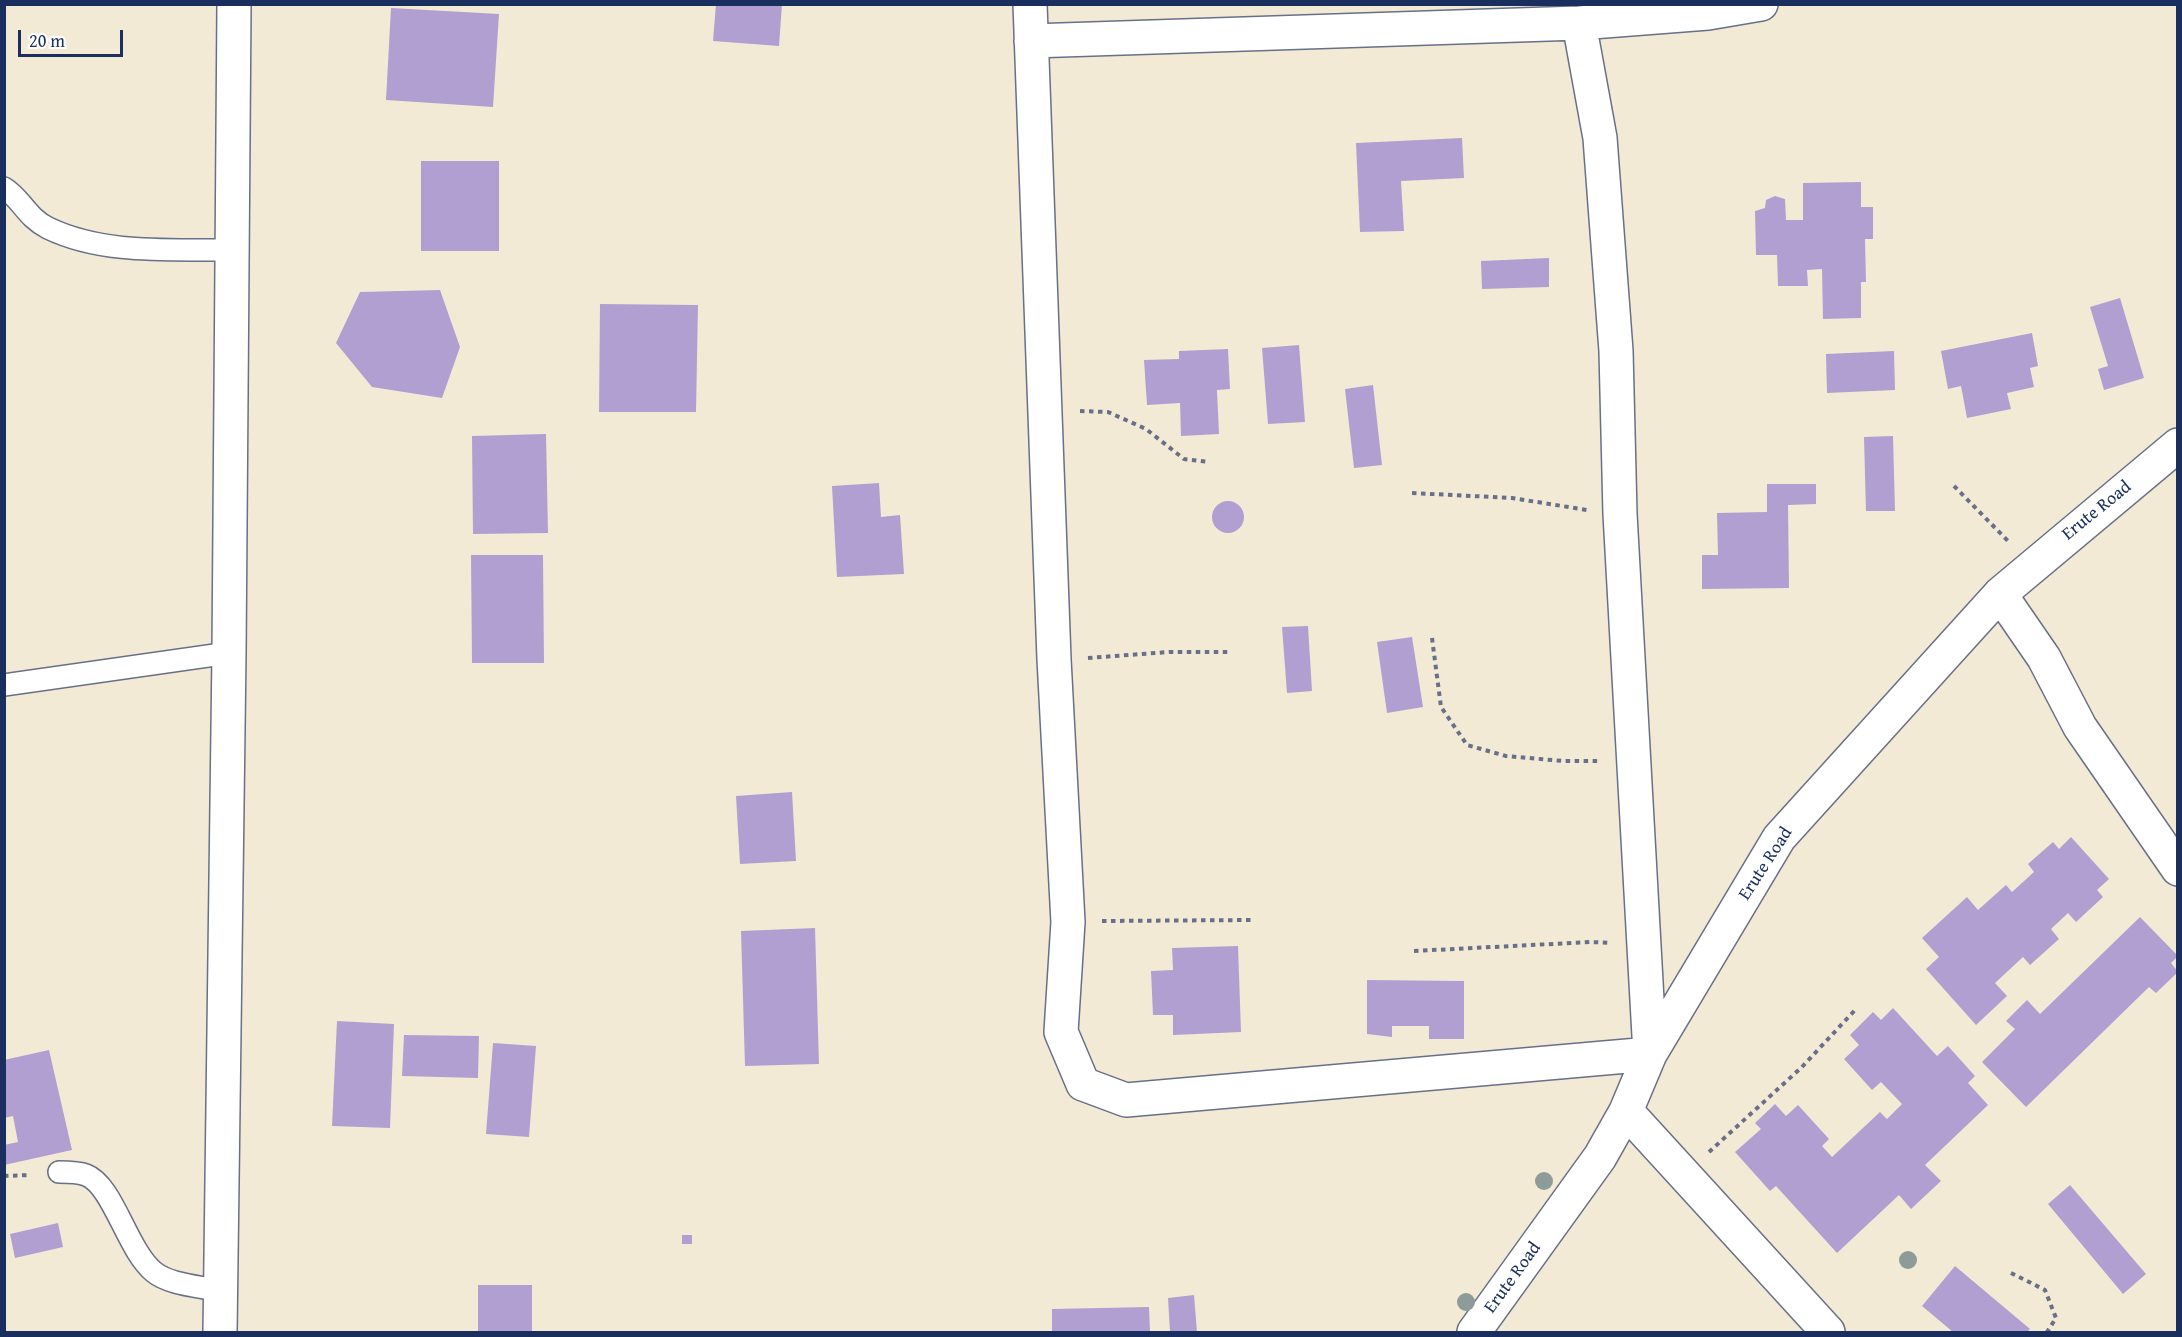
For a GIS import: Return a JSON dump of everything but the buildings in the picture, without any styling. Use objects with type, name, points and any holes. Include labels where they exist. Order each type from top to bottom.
[{"type":"street","points":[[220,1332],[229,653],[234,4]]},
{"type":"street","points":[[1030,4],[1054,659],[1068,922],[1061,1032],[1083,1084],[1126,1100],[1650,1054],[1620,514],[1616,351],[1600,138],[1579,22]]},
{"type":"street","points":[[1031,40],[1579,22],[1708,13],[1761,4]]},
{"type":"street","name":"Erute Road","points":[[1473,1332],[1600,1157],[1626,1111],[1650,1054],[1779,838],[2000,594],[2031,565],[2178,445]]},
{"type":"street","points":[[2000,594],[2044,658],[2080,727],[2178,869]]},
{"type":"street","points":[[1626,1111],[1828,1332]]},
{"type":"lane","points":[[4,188],[38,222],[82,240],[141,249],[231,250]]},
{"type":"lane","points":[[4,686],[229,653]]},
{"type":"lane","points":[[59,1172],[85,1174],[98,1181],[126,1233],[145,1263],[155,1273],[167,1279],[220,1291]]},
{"type":"path","points":[[1046,411],[1108,412],[1146,429],[1184,459],[1209,462]]},
{"type":"path","points":[[1954,486],[2031,565]]},
{"type":"path","points":[[1412,492],[1512,498],[1620,514]]},
{"type":"path","points":[[1432,638],[1441,707],[1467,745],[1506,756],[1563,762],[1633,760]]},
{"type":"path","points":[[1054,659],[1169,652],[1229,652]]},
{"type":"path","points":[[1068,922],[1252,920]]},
{"type":"path","points":[[1414,951],[1592,942],[1645,946]]},
{"type":"path","points":[[1684,1175],[1802,1067],[1856,1009]]},
{"type":"path","points":[[2011,1273],[2045,1290],[2056,1318],[2047,1332]]}]
